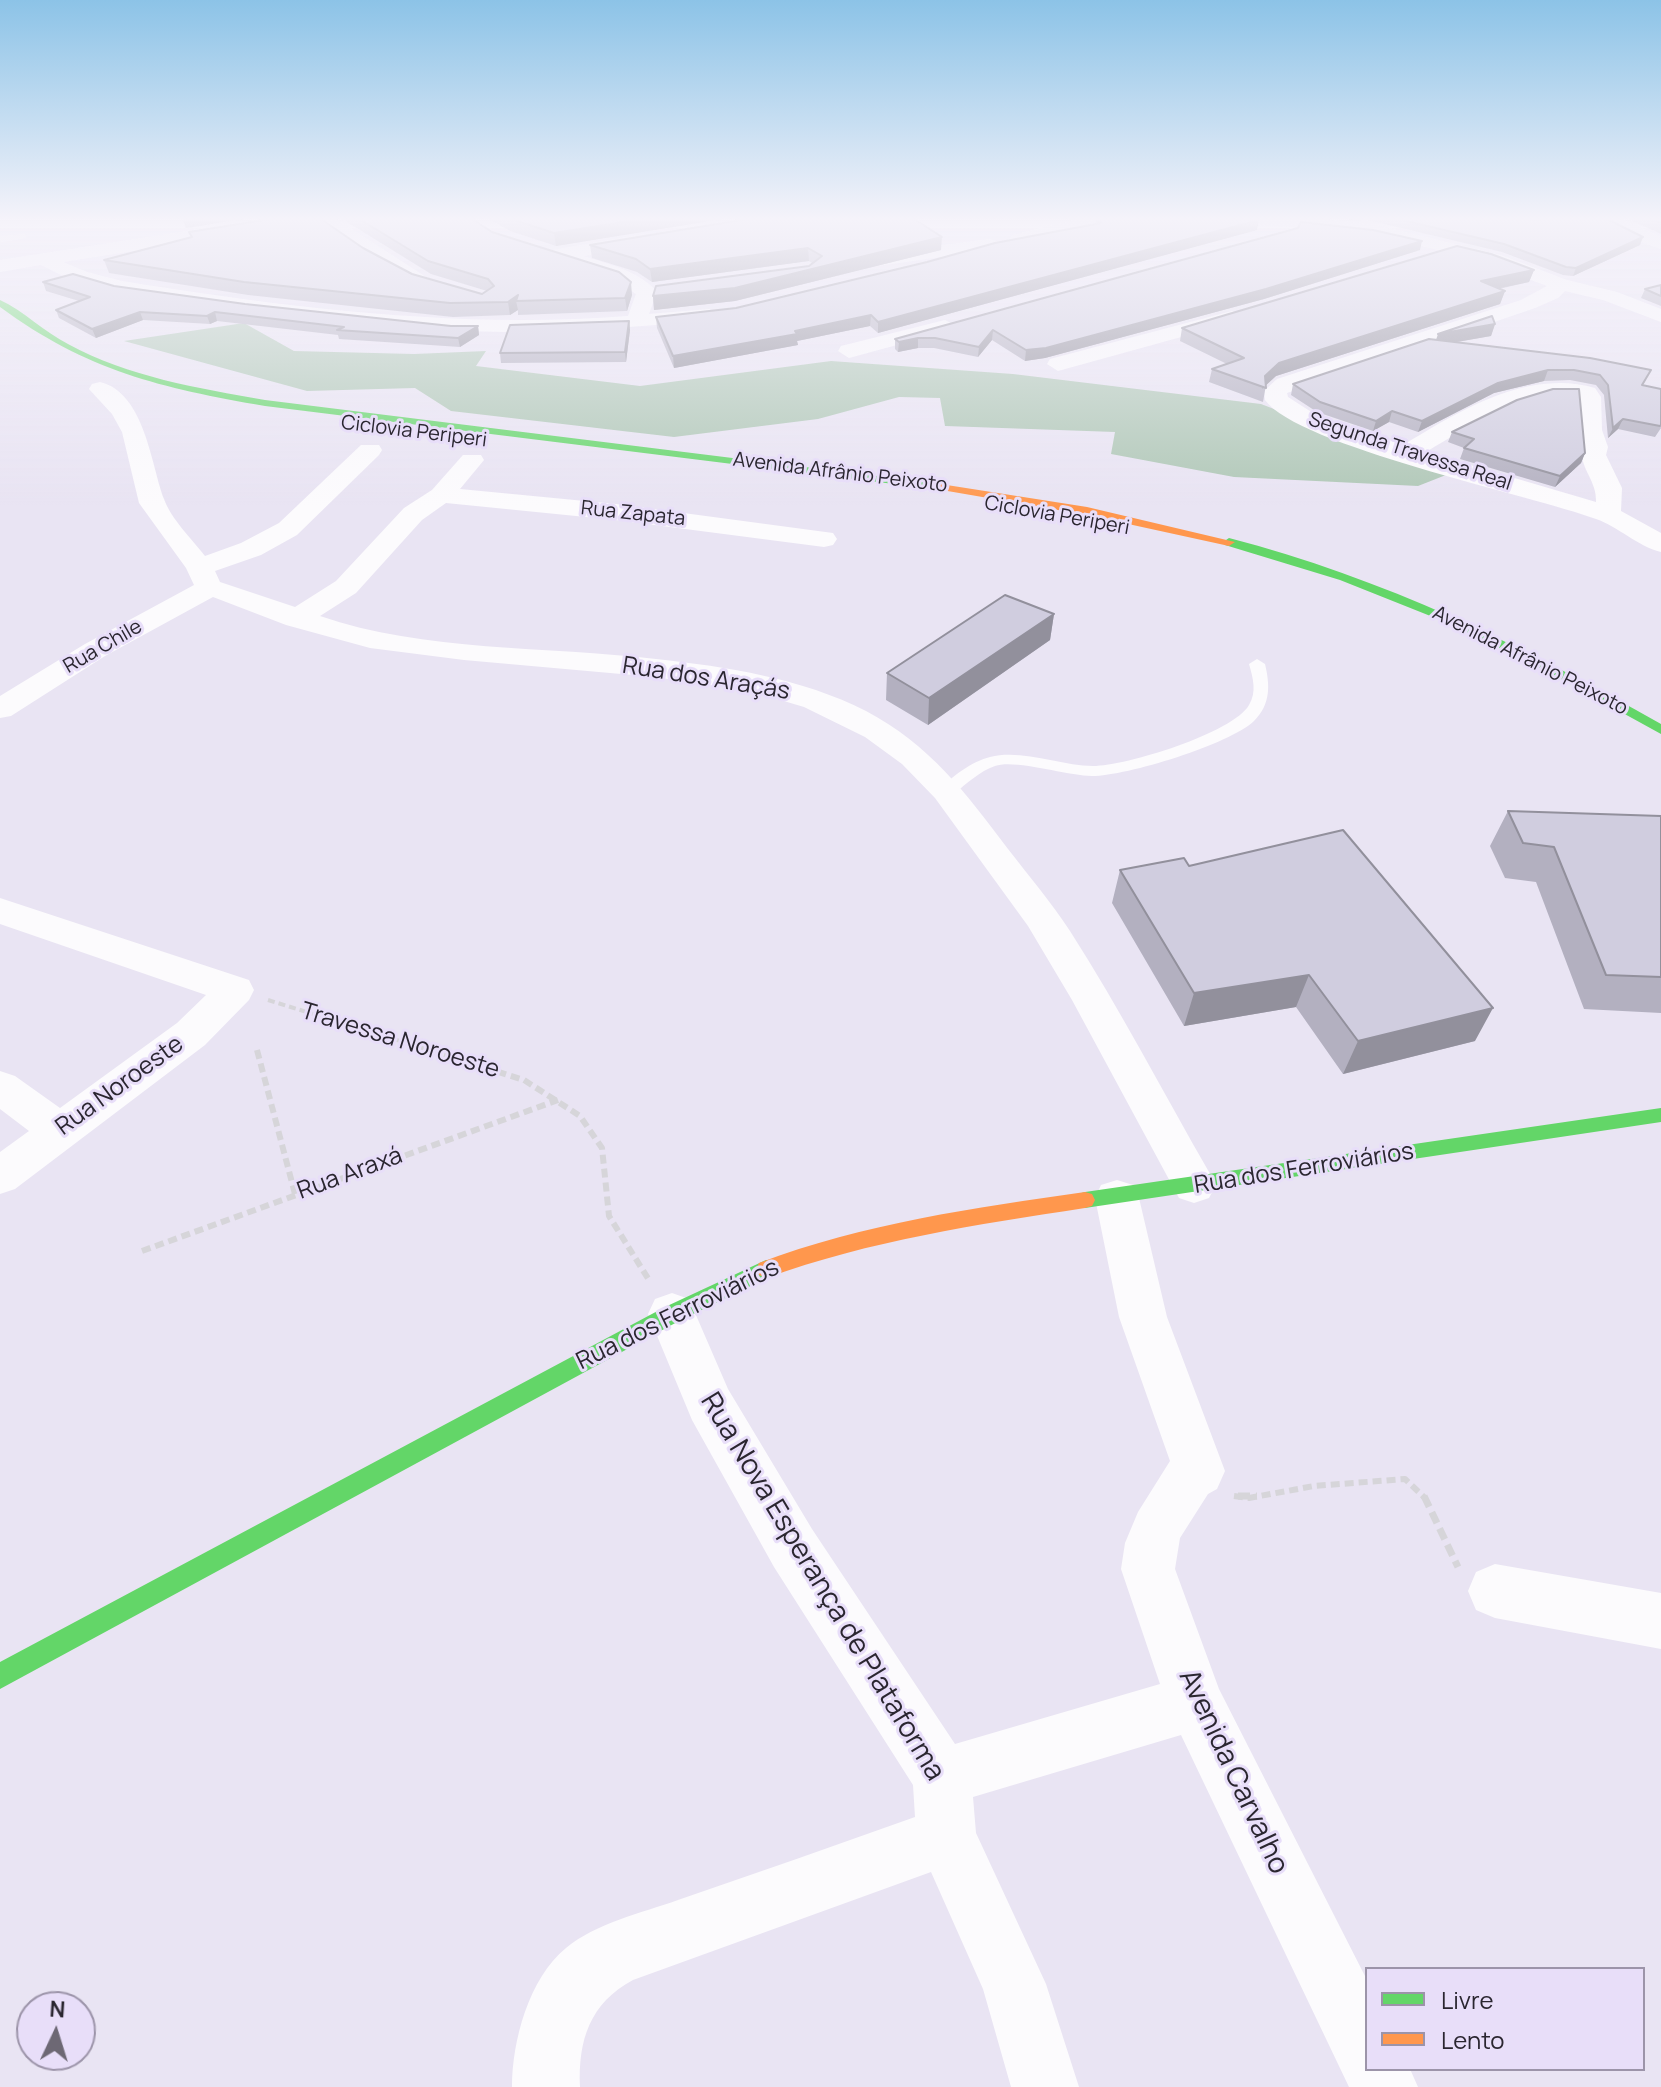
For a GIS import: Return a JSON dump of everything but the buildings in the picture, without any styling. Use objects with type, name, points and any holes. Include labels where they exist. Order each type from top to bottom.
[{"type":"main road","name":"Avenida Afrânio Peixoto","points":[[14,314],[40,336],[70,354],[123,374],[200,392],[941,486],[1079,508],[1227,541],[1347,578],[1427,607],[1536,660],[1661,730]]},
{"type":"main road","points":[[94,387],[140,400]]},
{"type":"main road","name":"Avenida Afrânio Peixoto","points":[[948,507],[1037,522]]},
{"type":"main road","points":[[1122,538],[1151,544]]},
{"type":"main road","name":"Rua dos Ferroviários","points":[[0,1676],[672,1314],[791,1259],[919,1225],[1661,1115]]},
{"type":"street","points":[[336,314],[453,326],[637,320],[697,314]]},
{"type":"street","points":[[363,318],[370,314]]},
{"type":"street","points":[[637,320],[640,314]]},
{"type":"street","points":[[1058,364],[1243,314]]},
{"type":"street","name":"Segunda Travessa Real","points":[[1496,314],[1285,384],[1275,391],[1277,400],[1308,420],[1404,455],[1608,514],[1661,544]]},
{"type":"street","points":[[849,351],[966,320]]},
{"type":"street","points":[[1404,455],[1484,410],[1557,386],[1581,389],[1589,397],[1590,430],[1596,447],[1594,455],[1609,488],[1608,514]]},
{"type":"street","points":[[94,387],[122,411],[134,432],[152,503],[204,578]]},
{"type":"street","name":"Rua Chile","points":[[0,709],[204,578],[288,529],[371,440]]},
{"type":"street","points":[[296,619],[346,587],[413,514],[441,495],[469,452]]},
{"type":"street","name":"Rua Zapata","points":[[441,495],[616,512],[824,539]]},
{"type":"street","name":"Rua dos Araçás","points":[[204,578],[296,619],[365,638],[704,673],[797,693],[843,712],[881,733],[914,757],[948,790],[1057,942],[1194,1185]]},
{"type":"street","points":[[0,911],[235,990]]},
{"type":"street","name":"Rua Noroeste","points":[[0,1176],[58,1129],[191,1034],[235,990]]},
{"type":"street","points":[[0,1087],[58,1129]]},
{"type":"street","points":[[1117,1198],[1143,1317],[1190,1480]]},
{"type":"street","name":"Rua Nova Esperança de Plataforma","points":[[672,1314],[709,1404],[944,1806],[1014,1984],[1045,2087]]},
{"type":"street","name":"Avenida Carvalho","points":[[1190,1480],[1154,1531],[1148,1550],[1148,1569],[1195,1702],[1365,2046]]},
{"type":"street","points":[[1495,1591],[1661,1621]]},
{"type":"street","points":[[546,2087],[553,2032],[567,1997],[588,1970],[944,1806],[1195,1702]]},
{"type":"lane","points":[[948,790],[992,761],[1006,760],[1061,769],[1125,767],[1223,735],[1249,717],[1259,702],[1262,684],[1257,664]]},
{"type":"path","name":"Travessa Noroeste","points":[[235,990],[524,1080],[559,1100],[583,1118],[601,1148],[609,1216],[672,1314]]},
{"type":"path","points":[[257,1050],[295,1194]]},
{"type":"path","name":"Rua Araxá","points":[[142,1251],[559,1100]]},
{"type":"path","points":[[1190,1480],[1217,1476],[1232,1495],[1249,1498],[1314,1486],[1405,1479],[1423,1494],[1458,1569],[1479,1585],[1495,1591]]},
{"type":"green space","points":[[244,323],[294,351],[414,354],[486,351],[476,366],[640,386],[831,361],[1013,374],[1261,404],[1446,475],[1418,486],[1234,477],[1111,454],[1115,432],[945,426],[940,398],[899,397],[818,419],[674,437],[451,411],[415,388],[307,391],[124,341]]},
{"type":"traffic: fast","points":[[15,314],[63,346],[94,361],[190,390],[265,403],[934,486]]},
{"type":"traffic: fast","points":[[1229,542],[1344,577],[1452,621],[1557,672],[1661,730]]},
{"type":"traffic: fast","points":[[1085,1200],[1661,1115]]},
{"type":"traffic: fast","points":[[0,1676],[672,1314],[766,1269]]},
{"type":"traffic: slow","points":[[934,486],[1087,511],[1229,542]]},
{"type":"traffic: slow","points":[[766,1269],[883,1233],[1085,1200]]}]
